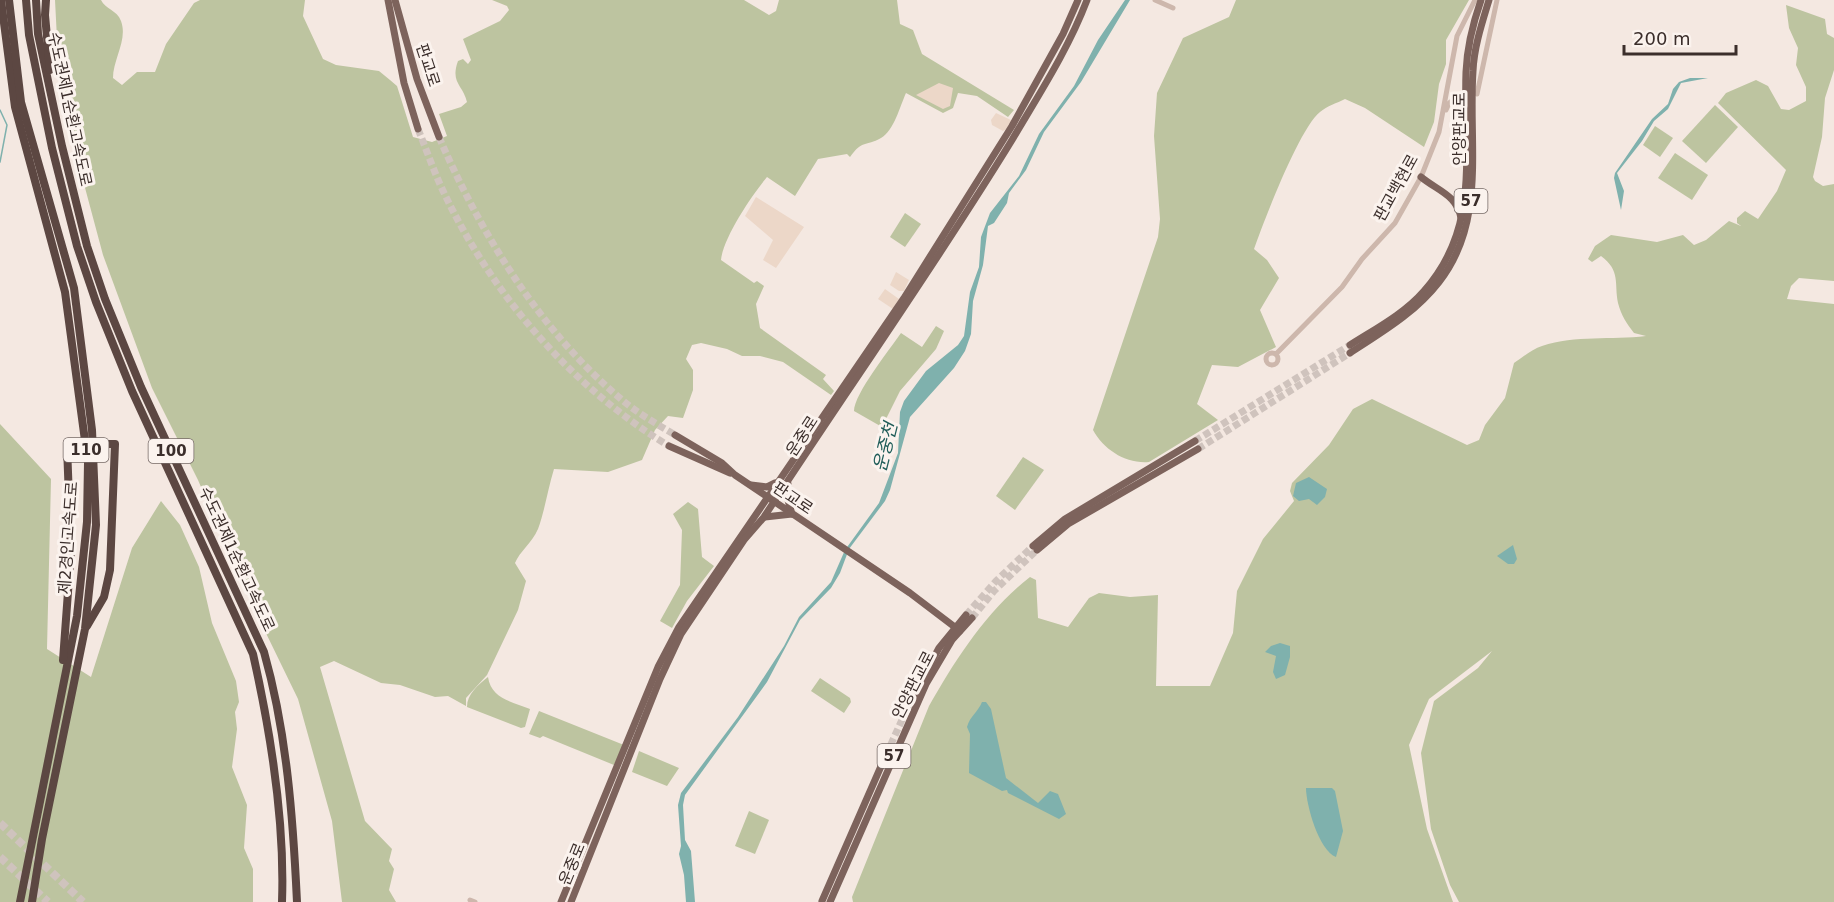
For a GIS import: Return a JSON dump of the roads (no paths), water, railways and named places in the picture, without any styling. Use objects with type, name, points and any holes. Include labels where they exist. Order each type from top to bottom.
[{"type":"highway","name":"제2경인고속도로","points":[[1,0],[15,107],[65,292],[88,463],[87,522],[76,616],[20,902]]},
{"type":"highway","name":"제2경인고속도로","points":[[9,0],[21,102],[74,288],[92,430],[96,525],[85,629],[42,839],[32,902]]},
{"type":"highway","points":[[21,0],[29,35]]},
{"type":"highway","name":"수도권제1순환고속도로","points":[[26,0],[29,35],[63,194],[96,302],[132,391],[253,654],[263,697],[275,782],[282,863],[282,902]]},
{"type":"highway","name":"수도권제1순환고속도로","points":[[36,0],[38,34],[52,104],[87,246],[120,340],[264,652],[275,693],[286,768],[297,902]]},
{"type":"highway","points":[[46,0],[45,15],[52,104]]},
{"type":"highway","points":[[85,629],[104,597],[110,570],[110,444]]},
{"type":"highway","points":[[45,767],[64,653],[69,596],[72,513],[70,446]]},
{"type":"main road","name":"판교로","points":[[388,0],[404,83],[418,129]]},
{"type":"main road","name":"판교로","points":[[395,0],[417,79],[439,137]]},
{"type":"main road","name":"운중로","points":[[561,902],[658,667],[692,606],[904,298],[1012,126],[1063,34],[1078,0]]},
{"type":"main road","name":"운중로","points":[[571,902],[651,699],[681,634],[744,540],[775,502],[961,225],[1047,83],[1087,0]]},
{"type":"main road","name":"안양판교로","points":[[1480,0],[1472,27],[1467,69],[1468,186],[1461,221],[1449,255],[1424,291],[1350,349],[1397,323],[1428,295],[1454,258],[1463,237],[1473,186],[1473,69],[1480,29],[1489,0]]},
{"type":"main road","points":[[1421,177],[1452,197],[1457,203],[1461,221]]},
{"type":"main road","name":"판교로","points":[[675,435],[722,463],[735,476]]},
{"type":"main road","points":[[1035,548],[1065,519],[1196,445]]},
{"type":"main road","name":"판교로","points":[[669,446],[748,484],[910,593],[944,619]]},
{"type":"main road","points":[[748,484],[768,486],[780,478]]},
{"type":"main road","points":[[764,517],[774,514],[792,514],[787,497],[788,481]]},
{"type":"main road","points":[[748,484],[757,496],[757,512]]},
{"type":"main road","name":"안양판교로","points":[[830,902],[926,684],[967,617],[955,622],[944,619]]},
{"type":"main road","points":[[944,619],[958,629]]},
{"type":"main road","points":[[944,619],[947,636]]},
{"type":"main road","name":"안양판교로","points":[[910,702],[947,636],[958,629]]},
{"type":"main road","name":"57","points":[[822,901],[882,764]]},
{"type":"street","points":[[1155,0],[1173,8]]},
{"type":"street","name":"판교백현로","points":[[1276,354],[1338,292],[1362,260],[1395,223],[1421,177],[1442,120],[1457,36],[1475,0]]},
{"type":"street","points":[[1477,94],[1497,0]]},
{"type":"street","points":[[1442,120],[1449,103],[1456,99],[1446,92]]},
{"type":"water","points":[[1125,0],[1130,0],[1081,82],[1044,132],[1026,170],[1009,193],[1007,203],[994,223],[988,226],[983,265],[973,301],[971,334],[965,351],[954,368],[910,417],[885,501],[849,549],[840,573],[831,588],[800,620],[767,682],[685,795],[683,805],[685,840],[691,851],[695,902],[686,902],[684,875],[679,854],[681,846],[678,805],[681,793],[738,717],[784,646],[799,617],[831,582],[845,550],[879,503],[898,453],[900,412],[904,401],[926,371],[958,345],[964,336],[970,292],[979,267],[981,237],[990,213],[1019,176],[1039,134],[1074,86],[1098,40]]},
{"type":"water","points":[[1690,78],[1708,78],[1681,83],[1668,109],[1654,121],[1642,141],[1617,173],[1624,191],[1621,210],[1615,173],[1652,119],[1668,104],[1673,89],[1679,82]]},
{"type":"water","points":[[1309,477],[1327,489],[1325,497],[1317,505],[1309,499],[1299,501],[1293,496],[1296,483]]},
{"type":"water","points":[[1513,545],[1517,559],[1514,564],[1508,564],[1497,556]]},
{"type":"water","points":[[1280,643],[1290,646],[1290,657],[1285,675],[1276,679],[1273,672],[1276,656],[1265,652],[1271,646]]},
{"type":"water","points":[[982,702],[986,702],[991,709],[1006,778],[1038,803],[1050,791],[1058,794],[1066,814],[1059,819],[1008,793],[1007,790],[1002,791],[969,773],[970,734],[967,727]]},
{"type":"water","points":[[1306,788],[1332,788],[1335,791],[1343,831],[1336,857],[1324,846],[1319,837],[1308,805]]},
{"type":"waterway","points":[[0,110],[7,125],[0,162]]},
{"type":"tunnel","points":[[418,129],[442,189],[466,234],[513,305],[540,338],[601,397],[634,423],[669,446]]},
{"type":"tunnel","points":[[439,137],[494,245],[539,312],[564,343],[621,399],[640,414],[675,435]]},
{"type":"tunnel","points":[[1195,441],[1350,345]]},
{"type":"tunnel","points":[[1198,449],[1350,353]]},
{"type":"tunnel","points":[[73,446],[106,444]]},
{"type":"tunnel","points":[[966,615],[996,581],[1033,546]]},
{"type":"tunnel","points":[[972,618],[994,591],[1037,550]]},
{"type":"tunnel","points":[[882,764],[910,702]]},
{"type":"tunnel","points":[[0,823],[83,902]]},
{"type":"tunnel","points":[[0,857],[48,902]]},
{"type":"water label","name":"운중천","points":[[885,447]]}]
